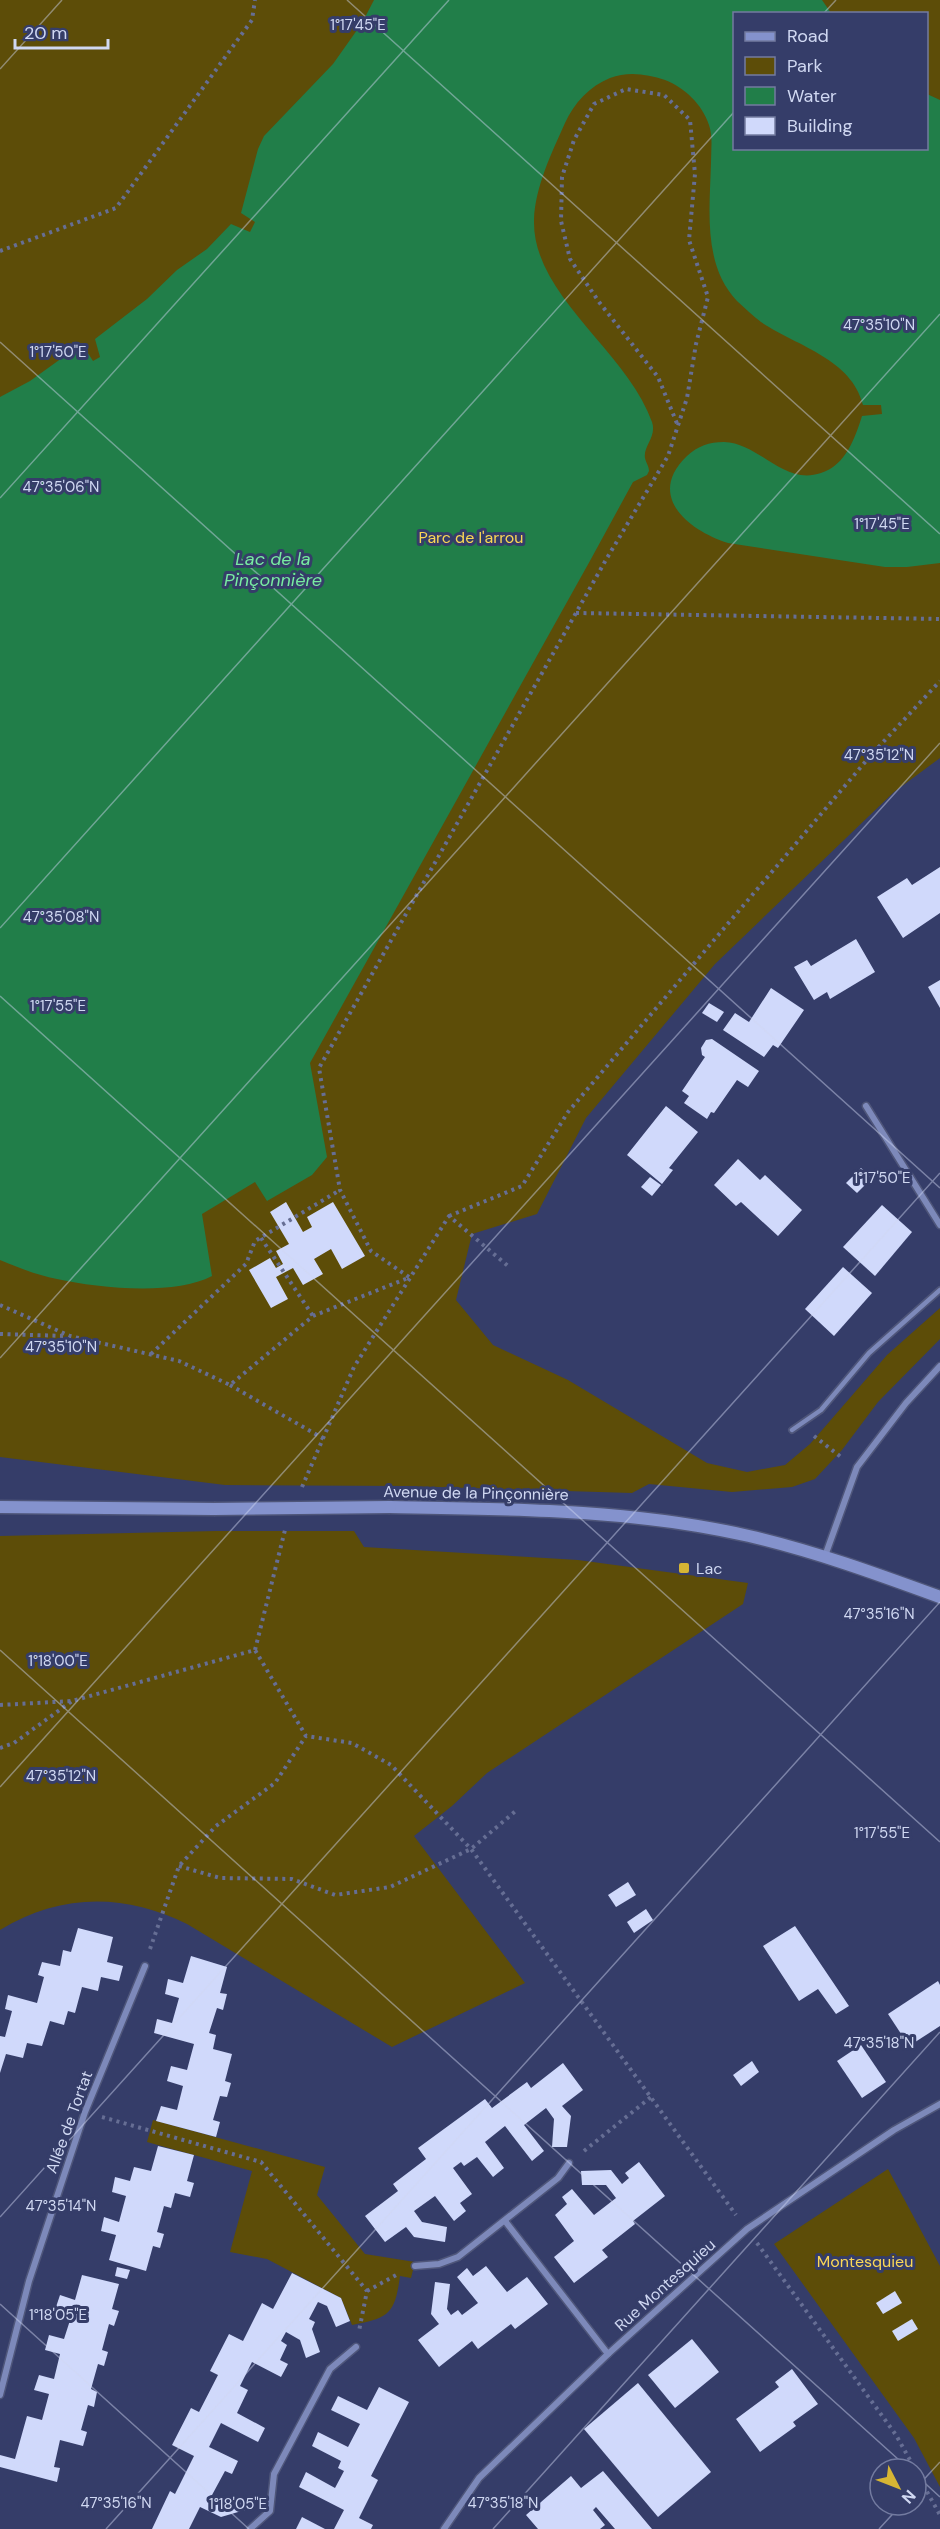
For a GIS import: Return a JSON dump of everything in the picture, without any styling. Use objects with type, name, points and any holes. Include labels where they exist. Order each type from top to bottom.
[{"type":"main road","name":"Avenue de la Pinçonnière","points":[[0,1507],[214,1509],[390,1507],[548,1510],[626,1516],[747,1536],[825,1556],[940,1596]]},
{"type":"street","points":[[866,1106],[940,1225]]},
{"type":"street","points":[[825,1556],[857,1467],[906,1403],[940,1366]]},
{"type":"street","name":"Allée de Tortat","points":[[0,2395],[28,2281],[85,2112],[144,1966]]},
{"type":"street","name":"Rue Montesquieu","points":[[444,2529],[479,2478],[608,2354],[747,2229],[894,2130],[940,2104]]},
{"type":"street","points":[[416,2266],[439,2264],[458,2257],[558,2178],[569,2163]]},
{"type":"street","points":[[505,2221],[608,2354]]},
{"type":"street","points":[[250,2529],[270,2511],[274,2474],[330,2369],[356,2347]]},
{"type":"lane","points":[[792,1430],[821,1410],[869,1353],[940,1290]]},
{"type":"path","points":[[0,251],[116,208],[252,20],[255,0]]},
{"type":"path","points":[[410,1277],[371,1251],[340,1190],[319,1068],[668,456],[678,426],[687,398],[696,344],[708,297],[690,240],[695,174],[690,120],[664,95],[626,89],[594,104],[574,140],[562,177],[561,221],[570,259],[599,302],[638,348],[658,377],[678,426]]},
{"type":"path","points":[[576,614],[940,619]]},
{"type":"path","points":[[302,1485],[354,1367],[449,1216],[522,1185],[568,1112],[872,754],[940,681]]},
{"type":"path","points":[[150,1354],[246,1264],[255,1241],[340,1190]]},
{"type":"path","points":[[449,1216],[508,1266]]},
{"type":"path","points":[[261,1238],[313,1316]]},
{"type":"path","points":[[230,1385],[313,1316],[410,1277]]},
{"type":"path","points":[[0,1305],[70,1336]]},
{"type":"path","points":[[0,1334],[70,1336],[179,1361],[230,1385],[324,1439]]},
{"type":"path","points":[[800,1425],[841,1457]]},
{"type":"path","points":[[285,1531],[255,1650],[306,1736]]},
{"type":"path","points":[[0,1705],[72,1701],[255,1650]]},
{"type":"path","points":[[0,1748],[14,1743],[72,1701]]},
{"type":"path","points":[[306,1736],[352,1743],[391,1765],[471,1849],[896,2435],[908,2457]]},
{"type":"path","points":[[144,1966],[179,1866],[216,1826],[275,1783],[306,1736]]},
{"type":"path","points":[[179,1866],[220,1878],[292,1879],[335,1895],[390,1887],[471,1849],[518,1809]]},
{"type":"path","points":[[569,2163],[651,2097]]},
{"type":"path","points":[[85,2112],[261,2162],[367,2291]]},
{"type":"path","points":[[367,2291],[416,2266]]},
{"type":"path","points":[[356,2347],[367,2291]]},
{"type":"path","points":[[928,2494],[940,2516]]},
{"type":"green space","name":"Parc de l'arrou","points":[[0,0],[940,0],[940,758],[894,792],[715,964],[586,1118],[537,1214],[472,1234],[456,1300],[493,1345],[568,1380],[707,1463],[747,1472],[785,1465],[810,1444],[887,1355],[940,1308],[940,1339],[878,1402],[842,1450],[815,1479],[792,1487],[732,1492],[649,1484],[632,1493],[407,1486],[225,1485],[0,1457]]},
{"type":"green space","points":[[216,1531],[354,1531],[364,1547],[578,1560],[748,1583],[743,1604],[487,1773],[452,1806],[414,1836],[525,1983],[392,2047],[187,1924],[164,1914],[116,1903],[69,1904],[46,1909],[0,1930],[0,1536]]},
{"type":"green space","points":[[153,2120],[325,2167],[317,2195],[365,2254],[415,2262],[411,2278],[400,2276],[396,2299],[388,2312],[374,2320],[352,2325],[341,2298],[267,2259],[230,2252],[252,2171],[147,2142]]},
{"type":"green space","name":"Montesquieu","points":[[888,2169],[940,2266],[940,2487],[928,2464],[928,2457],[924,2457],[914,2438],[774,2244]]},
{"type":"water","name":"Lac de la Pinçonnière","points":[[374,0],[822,0],[830,12],[733,12],[733,150],[928,150],[928,94],[940,100],[940,563],[885,567],[728,543],[699,529],[686,520],[677,509],[671,497],[670,484],[675,470],[687,456],[700,447],[719,442],[737,444],[795,474],[821,473],[837,464],[843,457],[853,442],[862,416],[882,414],[881,405],[863,405],[857,389],[835,365],[761,322],[737,301],[726,286],[718,270],[710,235],[711,134],[706,117],[697,104],[686,92],[672,83],[644,75],[617,76],[596,86],[583,96],[569,116],[545,170],[535,208],[537,247],[548,273],[564,298],[623,371],[640,396],[653,427],[645,454],[649,471],[647,475],[633,482],[310,1063],[327,1157],[312,1175],[267,1201],[255,1182],[202,1214],[212,1276],[178,1286],[157,1288],[93,1285],[50,1277],[0,1260],[0,397],[30,381],[80,345],[84,347],[93,361],[100,357],[95,339],[147,299],[177,270],[207,249],[231,224],[250,232],[255,222],[241,213],[258,149],[264,136],[333,64],[362,23]]},
{"type":"building","points":[[940,867],[940,913],[903,938],[877,897],[907,878],[912,885]]},
{"type":"building","points":[[856,939],[875,972],[830,999],[827,992],[814,1000],[794,967],[807,960],[811,966]]},
{"type":"building","points":[[940,980],[940,1008],[928,987]]},
{"type":"building","points":[[771,988],[804,1010],[778,1048],[773,1045],[764,1057],[723,1030],[735,1013],[749,1022]]},
{"type":"building","points":[[709,1003],[724,1012],[717,1022],[702,1013]]},
{"type":"building","points":[[712,1039],[759,1071],[748,1087],[737,1080],[714,1113],[711,1112],[707,1119],[684,1103],[689,1096],[682,1091],[705,1057],[702,1055],[701,1048],[706,1040]]},
{"type":"building","points":[[666,1106],[698,1132],[669,1168],[673,1170],[662,1184],[627,1155]]},
{"type":"building","points":[[738,1159],[760,1180],[765,1175],[802,1210],[778,1236],[741,1202],[736,1206],[714,1185]]},
{"type":"building","points":[[861,1168],[872,1178],[857,1193],[846,1183]]},
{"type":"building","points":[[650,1177],[661,1185],[652,1196],[641,1187]]},
{"type":"building","points":[[286,1202],[303,1232],[312,1227],[307,1217],[333,1202],[365,1256],[342,1269],[331,1249],[314,1259],[323,1274],[303,1285],[293,1268],[276,1277],[288,1299],[271,1308],[249,1270],[270,1258],[276,1268],[283,1264],[276,1251],[289,1244],[270,1212]]},
{"type":"building","points":[[882,1205],[912,1232],[875,1276],[843,1247]]},
{"type":"building","points":[[843,1267],[872,1293],[834,1336],[805,1309]]},
{"type":"building","points":[[628,1882],[636,1895],[616,1907],[608,1895]]},
{"type":"building","points":[[646,1909],[653,1920],[634,1933],[627,1922]]},
{"type":"building","points":[[795,1926],[849,2006],[836,2014],[818,1989],[799,2001],[763,1946]]},
{"type":"building","points":[[78,1928],[113,1937],[107,1962],[123,1966],[119,1981],[101,1977],[98,1991],[82,1987],[75,2013],[68,2011],[64,2025],[50,2021],[42,2046],[27,2043],[23,2058],[6,2054],[0,2073],[0,2036],[5,2037],[12,2011],[5,2009],[8,1995],[37,2003],[44,1977],[38,1975],[42,1962],[60,1966],[63,1950],[71,1952]]},
{"type":"building","points":[[191,1956],[227,1967],[220,1993],[227,1994],[223,2010],[217,2008],[209,2033],[216,2035],[213,2049],[232,2054],[225,2081],[231,2083],[227,2097],[220,2096],[213,2120],[220,2122],[216,2137],[156,2121],[161,2106],[177,2110],[183,2086],[167,2081],[171,2066],[187,2070],[194,2044],[154,2033],[157,2019],[172,2023],[179,1998],[165,1994],[168,1979],[183,1983]]},
{"type":"building","points":[[938,1981],[940,1985],[940,2026],[909,2046],[888,2014]]},
{"type":"building","points":[[861,2045],[886,2082],[862,2098],[837,2061]]},
{"type":"building","points":[[752,2061],[759,2072],[741,2086],[733,2075]]},
{"type":"building","points":[[563,2063],[583,2090],[562,2106],[571,2116],[567,2147],[552,2147],[554,2119],[546,2108],[524,2125],[544,2151],[532,2161],[505,2126],[485,2142],[504,2168],[493,2177],[477,2157],[464,2166],[461,2162],[453,2168],[472,2194],[460,2203],[466,2211],[454,2221],[435,2196],[414,2211],[422,2222],[447,2227],[445,2242],[414,2237],[406,2227],[385,2242],[365,2216],[398,2191],[393,2184],[426,2159],[418,2148],[485,2099],[492,2108],[527,2082],[531,2088]]},
{"type":"building","points":[[158,2146],[194,2155],[187,2181],[194,2183],[190,2197],[175,2193],[171,2208],[164,2206],[157,2232],[164,2234],[160,2248],[153,2246],[146,2271],[109,2260],[116,2235],[101,2231],[104,2217],[119,2222],[126,2196],[112,2192],[115,2177],[130,2181],[134,2167],[151,2171]]},
{"type":"building","points":[[639,2162],[665,2196],[633,2221],[635,2224],[602,2250],[608,2257],[574,2283],[554,2257],[574,2241],[555,2215],[567,2204],[562,2197],[572,2189],[594,2215],[616,2198],[606,2185],[582,2185],[581,2171],[611,2170],[622,2184],[629,2178],[625,2173]]},
{"type":"building","points":[[486,2266],[507,2292],[527,2277],[548,2304],[515,2329],[511,2324],[478,2349],[472,2341],[439,2367],[418,2340],[439,2324],[431,2314],[435,2282],[450,2284],[447,2309],[451,2315],[458,2310],[462,2315],[478,2303],[457,2277],[467,2268],[473,2276]]},
{"type":"building","points":[[117,2267],[130,2270],[127,2279],[115,2276]]},
{"type":"building","points":[[292,2273],[341,2298],[350,2321],[336,2327],[327,2306],[318,2302],[309,2319],[315,2322],[312,2329],[320,2352],[306,2358],[300,2340],[286,2332],[281,2341],[287,2345],[280,2360],[288,2364],[281,2377],[252,2362],[240,2386],[248,2390],[237,2413],[265,2428],[258,2442],[221,2423],[209,2447],[238,2461],[232,2474],[225,2471],[212,2495],[223,2501],[242,2496],[245,2510],[221,2517],[200,2507],[189,2529],[152,2529],[170,2491],[175,2494],[194,2456],[172,2445],[191,2408],[199,2412],[218,2375],[210,2371],[229,2334],[243,2341],[262,2303],[273,2309]]},
{"type":"building","points":[[82,2275],[119,2284],[112,2309],[119,2311],[114,2326],[109,2324],[102,2350],[108,2352],[104,2366],[98,2364],[91,2389],[97,2392],[94,2407],[88,2405],[81,2430],[87,2432],[83,2446],[60,2440],[54,2467],[60,2468],[57,2482],[0,2467],[0,2455],[15,2459],[27,2416],[42,2420],[49,2394],[34,2390],[39,2375],[54,2379],[60,2354],[45,2350],[49,2335],[64,2339],[72,2314],[55,2310],[60,2295],[75,2300]]},
{"type":"building","points":[[895,2291],[902,2303],[883,2314],[876,2303]]},
{"type":"building","points":[[912,2319],[918,2329],[898,2341],[892,2331]]},
{"type":"building","points":[[692,2339],[719,2372],[675,2408],[648,2375]]},
{"type":"building","points":[[792,2369],[818,2404],[793,2422],[796,2426],[760,2452],[736,2419],[779,2387],[775,2382]]},
{"type":"building","points":[[638,2383],[711,2472],[658,2517],[584,2429]]},
{"type":"building","points":[[379,2387],[409,2402],[371,2476],[378,2480],[359,2518],[373,2525],[371,2529],[334,2529],[344,2510],[299,2487],[306,2472],[335,2488],[344,2471],[338,2468],[341,2461],[312,2446],[318,2432],[348,2447],[360,2424],[331,2410],[338,2396],[367,2410]]},
{"type":"building","points":[[603,2471],[652,2529],[615,2529],[596,2507],[593,2510],[605,2525],[600,2529],[538,2529],[526,2515],[571,2476],[581,2488]]},
{"type":"building","points":[[302,2517],[325,2529],[296,2529]]},
{"type":"place","name":"Lac","points":[[684,1568]]}]
